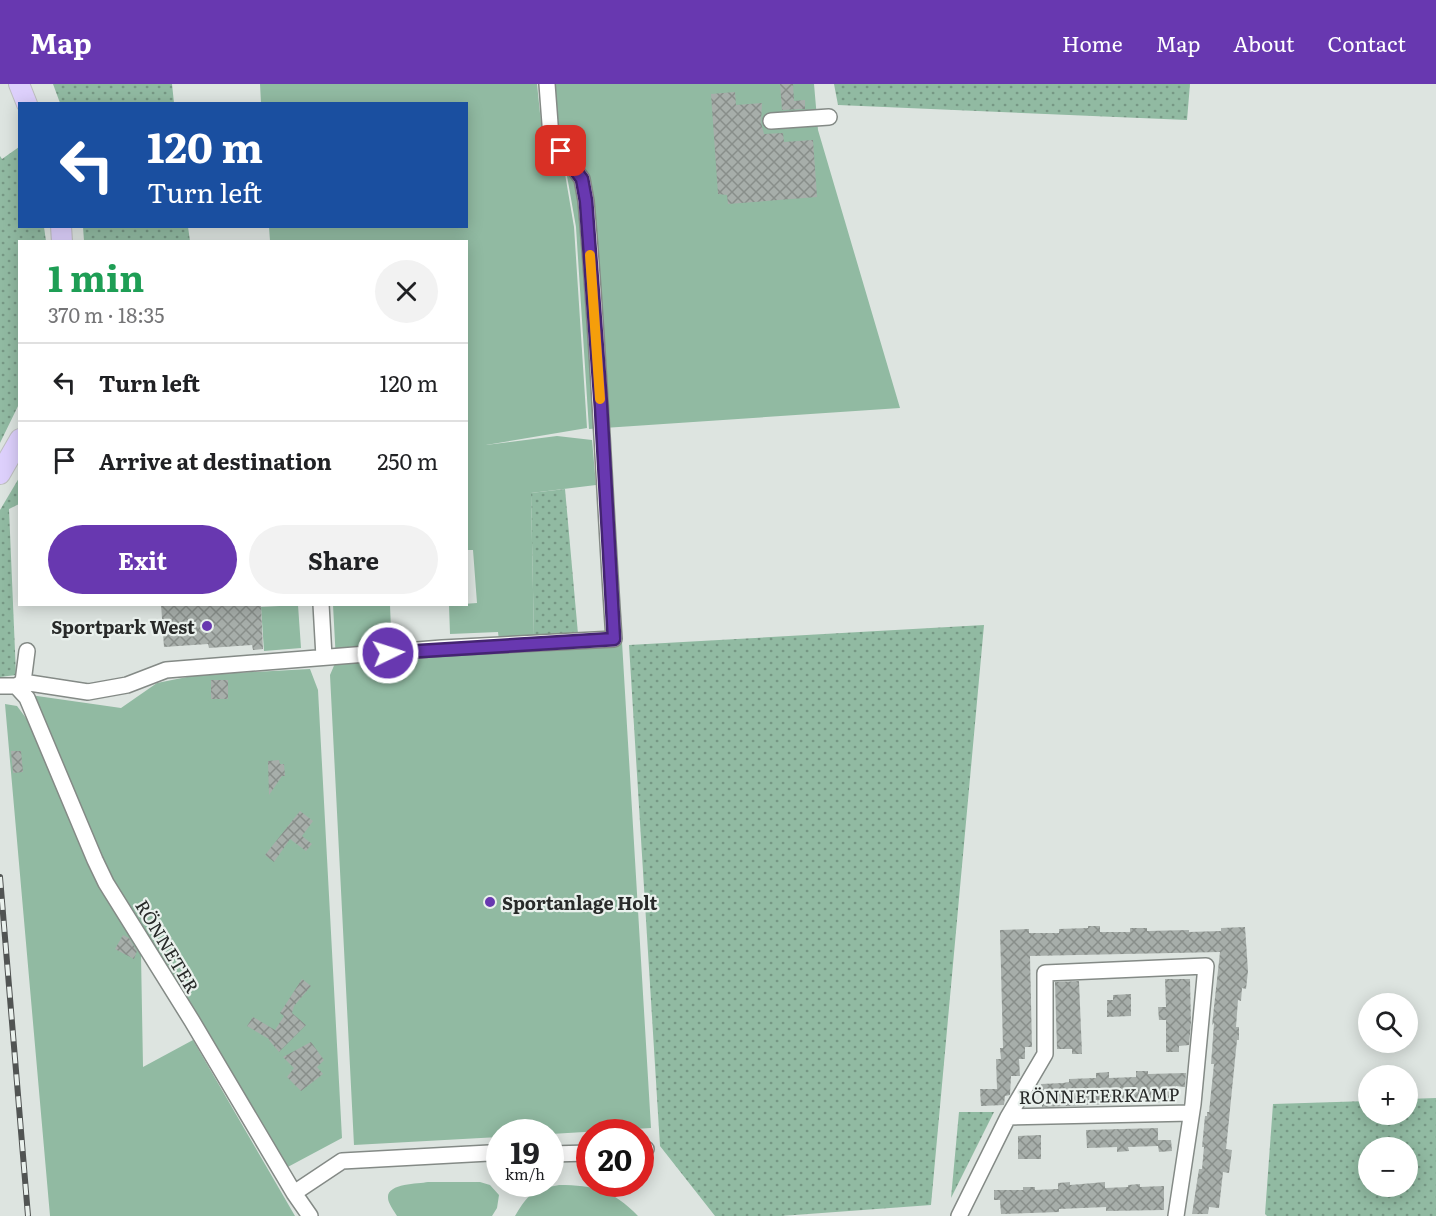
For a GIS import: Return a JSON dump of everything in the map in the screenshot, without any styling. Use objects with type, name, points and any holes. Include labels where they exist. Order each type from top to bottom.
[{"type":"main road","points":[[19,84],[26,102]]},
{"type":"main road","points":[[0,474],[18,442]]},
{"type":"street","points":[[27,651],[13,685],[88,692],[127,685],[166,670],[324,657],[614,639],[601,406],[586,201],[582,179],[551,137],[547,84]]},
{"type":"street","points":[[771,121],[829,117]]},
{"type":"street","points":[[321,606],[324,657]]},
{"type":"street","name":"RÖNNETER","points":[[13,685],[27,698],[94,860],[106,883],[310,1216]]},
{"type":"street","name":"RÖNNETERKAMP","points":[[1008,1117],[1045,1054],[1045,973],[1206,966],[1191,1113],[1176,1216]]},
{"type":"street","name":"RÖNNETERKAMP","points":[[1008,1117],[1191,1113]]},
{"type":"street","points":[[959,1216],[1008,1117]]},
{"type":"street","points":[[294,1193],[342,1161],[486,1153]]},
{"type":"green space","points":[[53,84],[172,84],[174,102],[60,102]]},
{"type":"green space","points":[[260,84],[537,84],[541,123],[539,84],[814,84],[818,130],[900,408],[589,429],[576,227],[564,159],[542,127],[563,162],[574,227],[587,428],[486,445],[557,436],[592,440],[596,485],[531,493],[534,638],[499,640],[498,632],[450,634],[449,606],[468,606],[468,604],[477,603],[473,550],[468,550],[468,240],[270,240],[269,228],[468,228],[468,102],[261,102]]},
{"type":"green space","points":[[834,84],[1190,84],[1187,120],[838,105]]},
{"type":"green space","points":[[18,148],[18,228],[44,228],[46,240],[18,240],[18,406],[0,443],[0,156],[2,159]]},
{"type":"green space","points":[[83,228],[188,228],[190,240],[84,240]]},
{"type":"green space","points":[[18,480],[18,504],[9,509],[16,675],[0,677],[0,510]]},
{"type":"green space","points":[[565,489],[578,634],[534,638],[531,493]]},
{"type":"green space","points":[[298,606],[301,648],[264,651],[261,607]]},
{"type":"green space","name":"Sportanlage Holt","points":[[333,606],[390,606],[392,655],[622,642],[650,1119],[576,1119],[576,1132],[564,1133],[564,1119],[486,1119],[486,1138],[354,1145],[330,675],[336,661]]},
{"type":"green space","points":[[984,625],[931,1205],[781,1216],[715,1216],[660,1146],[629,645]]},
{"type":"green space","points":[[310,669],[318,690],[342,1138],[284,1169],[101,859],[30,695],[121,708],[157,683],[197,675]]},
{"type":"green space","points":[[5,704],[17,706],[32,726],[97,881],[141,954],[143,1067],[193,1040],[295,1216],[50,1216]]},
{"type":"green space","points":[[1436,1098],[1436,1216],[1267,1216],[1265,1214],[1273,1104],[1358,1101],[1358,1125],[1418,1125],[1418,1099]]},
{"type":"green space","points":[[959,1112],[994,1112],[951,1198]]},
{"type":"green space","points":[[480,1182],[486,1184],[486,1197],[499,1197],[497,1208],[492,1216],[397,1216],[389,1202],[389,1193],[392,1189],[411,1184]]},
{"type":"green space","points":[[564,1185],[576,1186],[576,1197],[615,1197],[638,1216],[515,1216],[528,1197],[564,1197]]},
{"type":"building","points":[[780,84],[793,84],[794,101],[805,100],[805,109],[782,110]]},
{"type":"building","points":[[735,92],[736,105],[762,103],[761,122],[764,134],[783,133],[784,142],[813,140],[817,197],[728,204],[727,195],[718,194],[711,94]]},
{"type":"building","name":"Sportpark West","points":[[161,606],[261,606],[263,649],[253,650],[252,645],[209,648],[208,644],[164,647]]},
{"type":"building","points":[[211,680],[228,680],[228,699],[211,699]]},
{"type":"building","points":[[11,751],[21,751],[23,772],[13,773]]},
{"type":"building","points":[[279,760],[280,764],[284,764],[285,776],[282,776],[269,795],[268,761]]},
{"type":"building","points":[[300,811],[313,821],[302,836],[312,844],[306,851],[290,839],[274,862],[265,855]]},
{"type":"building","points":[[1088,926],[1100,926],[1100,932],[1130,932],[1130,928],[1147,928],[1147,931],[1221,931],[1221,928],[1245,927],[1248,971],[1246,989],[1242,988],[1241,1001],[1238,1000],[1236,1027],[1239,1027],[1239,1040],[1237,1040],[1226,1149],[1232,1150],[1229,1173],[1223,1172],[1219,1208],[1209,1207],[1208,1214],[1192,1214],[1199,1169],[1202,1169],[1205,1116],[1209,1112],[1214,1064],[1211,1064],[1214,1023],[1212,1025],[1220,952],[1030,956],[1032,1047],[1025,1047],[1025,1059],[1019,1059],[1020,1076],[1011,1076],[1010,1095],[1005,1096],[1004,1105],[981,1106],[980,1089],[997,1089],[996,1059],[1001,1059],[1000,1048],[1003,1048],[1000,930],[1029,929],[1029,933],[1059,933],[1059,929],[1088,928]]},
{"type":"building","points":[[123,935],[129,938],[137,951],[134,959],[115,949]]},
{"type":"building","points":[[302,979],[311,986],[294,1006],[292,1013],[306,1025],[279,1052],[269,1039],[247,1026],[253,1017],[275,1030],[284,1016],[280,1013]]},
{"type":"building","points":[[1165,979],[1190,979],[1189,1045],[1179,1046],[1179,1052],[1166,1052],[1166,1020],[1159,1020],[1158,1007],[1166,1007]]},
{"type":"building","points":[[1079,981],[1082,1054],[1072,1054],[1072,1049],[1057,1049],[1055,982]]},
{"type":"building","points":[[1131,994],[1131,1016],[1107,1017],[1107,1000],[1113,1000],[1113,995]]},
{"type":"building","points":[[311,1042],[324,1060],[317,1067],[323,1074],[301,1091],[287,1077],[294,1068],[283,1057]]},
{"type":"building","points":[[1136,1071],[1148,1071],[1148,1074],[1186,1073],[1185,1087],[1176,1086],[1176,1099],[1163,1099],[1163,1102],[1042,1107],[1041,1084],[1069,1082],[1069,1079],[1096,1078],[1096,1073],[1109,1072],[1109,1078],[1136,1077]]},
{"type":"building","points":[[1158,1128],[1158,1140],[1171,1140],[1172,1151],[1159,1152],[1158,1146],[1128,1147],[1129,1151],[1117,1152],[1117,1147],[1087,1148],[1086,1130]]},
{"type":"building","points":[[1041,1135],[1041,1159],[1018,1159],[1018,1136]]},
{"type":"building","points":[[1070,1182],[1070,1185],[1105,1182],[1105,1188],[1140,1184],[1140,1187],[1164,1186],[1164,1210],[1106,1211],[1106,1207],[1059,1209],[1059,1212],[1001,1214],[1000,1200],[994,1200],[994,1190],[1023,1190],[1023,1187],[1035,1187],[1035,1190],[1058,1189],[1058,1183]]},
{"type":"railway","points":[[0,877],[28,1216]]},
{"type":"slow traffic","points":[[590,255],[600,399]]},
{"type":"place","name":"Sportpark West","points":[[207,626]]},
{"type":"place","name":"Sportanlage Holt","points":[[490,902]]},
{"type":"route","points":[[388,653],[614,639],[604,493],[601,406],[586,201],[582,179],[561,151]]}]
